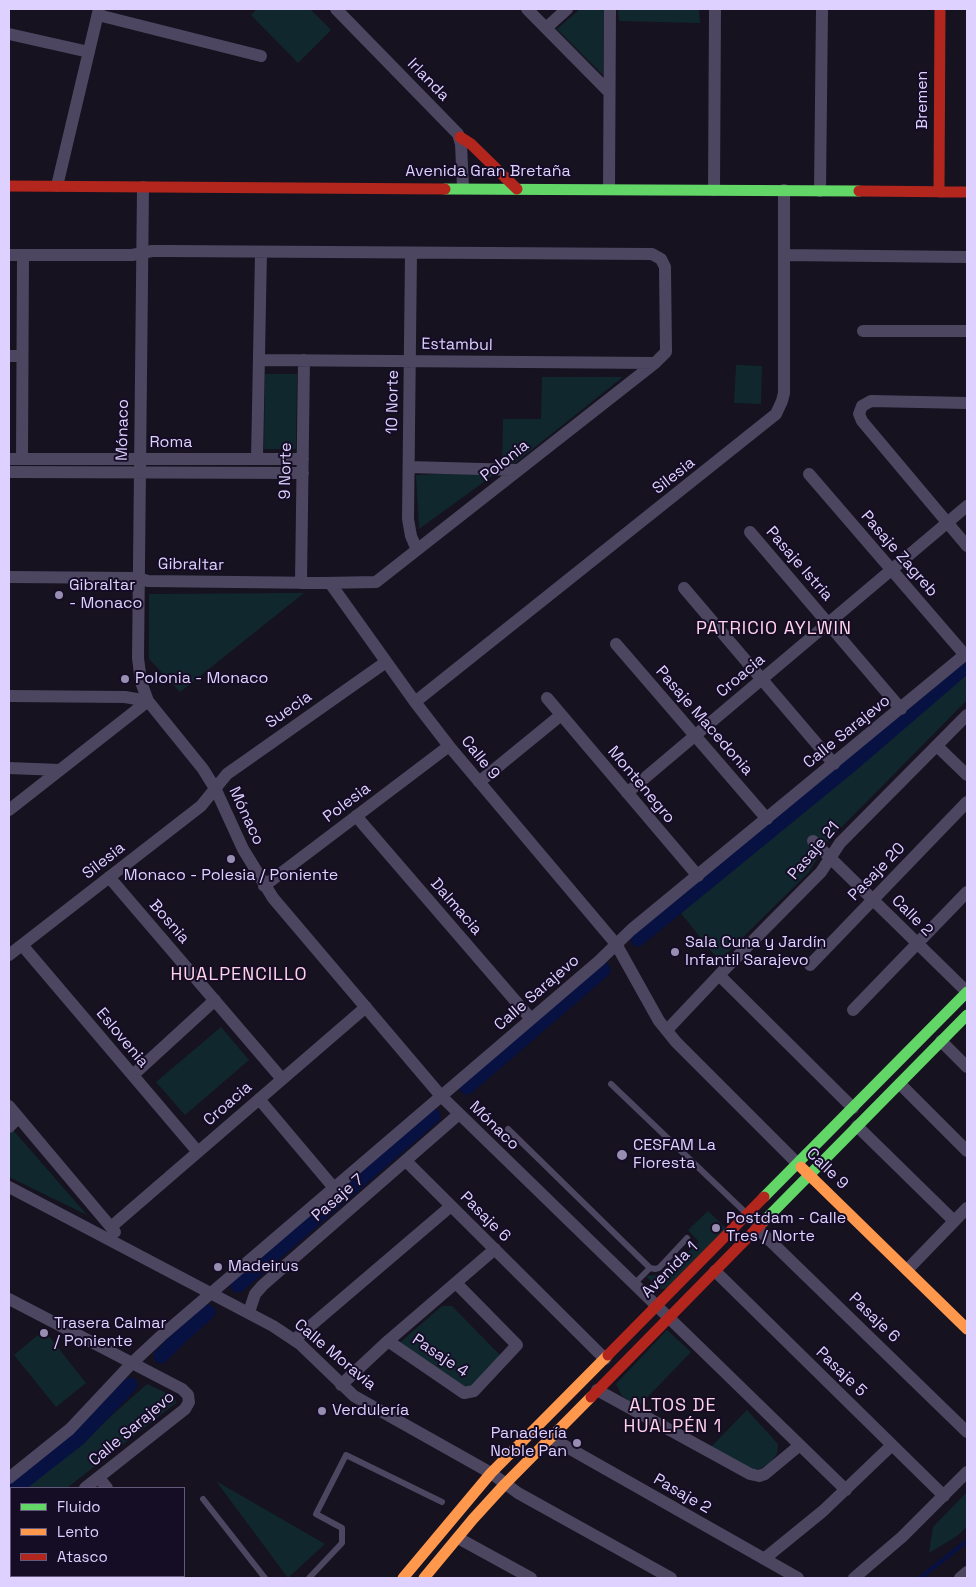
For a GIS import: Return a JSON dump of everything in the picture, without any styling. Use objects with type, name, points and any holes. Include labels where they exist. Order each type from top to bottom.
[{"type":"street","name":"Irlanda","points":[[336,9],[460,137]]},
{"type":"street","points":[[527,9],[610,92]]},
{"type":"street","points":[[546,28],[567,9]]},
{"type":"street","points":[[609,189],[610,9]]},
{"type":"street","points":[[714,190],[715,9]]},
{"type":"street","points":[[820,191],[822,9]]},
{"type":"street","name":"Bremen","points":[[939,192],[940,9]]},
{"type":"street","points":[[57,186],[98,12],[261,56]]},
{"type":"street","points":[[9,34],[89,52]]},
{"type":"street","points":[[460,137],[463,188]]},
{"type":"street","points":[[460,137],[471,144],[517,189]]},
{"type":"street","name":"Avenida Gran Bretaña","points":[[9,186],[967,192]]},
{"type":"street","name":"Mónaco","points":[[143,187],[138,670],[148,701],[203,769],[216,790],[243,849],[264,886],[441,1096],[669,1318]]},
{"type":"street","name":"Silesia","points":[[415,702],[776,414],[784,393],[784,190]]},
{"type":"street","points":[[9,255],[132,255],[152,251],[657,256],[661,258],[665,267],[666,352],[655,364]]},
{"type":"street","points":[[261,252],[259,360],[262,459],[266,473]]},
{"type":"street","name":"10 Norte","points":[[411,253],[408,519],[411,536],[418,550]]},
{"type":"street","points":[[22,459],[23,255]]},
{"type":"street","points":[[784,255],[967,257]]},
{"type":"street","points":[[863,331],[967,331]]},
{"type":"street","points":[[9,356],[22,356]]},
{"type":"street","name":"Estambul","points":[[259,360],[655,364]]},
{"type":"street","name":"9 Norte","points":[[301,583],[304,360]]},
{"type":"street","name":"Polonia","points":[[374,583],[655,364]]},
{"type":"street","points":[[967,403],[871,402],[864,404],[860,410],[862,422],[967,546]]},
{"type":"street","name":"Roma","points":[[9,459],[303,459]]},
{"type":"street","points":[[408,467],[519,470]]},
{"type":"street","name":"Roma","points":[[9,472],[302,473]]},
{"type":"street","name":"Pasaje Zagreb","points":[[809,474],[966,654]]},
{"type":"street","name":"Croacia","points":[[626,792],[967,506]]},
{"type":"street","name":"Pasaje Istria","points":[[750,532],[901,709]]},
{"type":"street","name":"Gibraltar","points":[[9,577],[138,578],[148,581],[374,583]]},
{"type":"street","name":"Calle 9","points":[[330,583],[415,702],[449,746],[616,944],[654,1011],[685,1052],[967,1328]]},
{"type":"street","points":[[684,588],[834,764]]},
{"type":"street","name":"Pasaje Macedonia","points":[[616,644],[767,819]]},
{"type":"street","name":"Calle Sarajevo","points":[[9,1478],[70,1429],[132,1363],[211,1292],[531,1019],[631,930],[966,654]]},
{"type":"street","name":"Suecia","points":[[216,790],[228,774],[386,662]]},
{"type":"street","points":[[9,696],[125,697],[148,701]]},
{"type":"street","name":"Montenegro","points":[[547,698],[698,876]]},
{"type":"street","points":[[9,810],[148,701]]},
{"type":"street","points":[[478,782],[561,715]]},
{"type":"street","name":"Pasaje 21","points":[[667,1030],[821,872],[840,843],[967,715]]},
{"type":"street","name":"Polesia","points":[[264,886],[449,746]]},
{"type":"street","points":[[937,746],[967,775]]},
{"type":"street","points":[[9,768],[60,770]]},
{"type":"street","name":"Silesia","points":[[9,955],[202,806],[216,790]]},
{"type":"street","name":"Pasaje 20","points":[[810,965],[967,802]]},
{"type":"street","name":"Dalmacia","points":[[356,816],[531,1019]]},
{"type":"street","name":"Calle 2","points":[[812,841],[967,992]]},
{"type":"street","name":"Bosnia","points":[[109,877],[282,1079]]},
{"type":"street","points":[[853,1010],[967,892]]},
{"type":"street","name":"Eslovenia","points":[[22,945],[198,1152]]},
{"type":"street","points":[[719,975],[853,1108]]},
{"type":"street","name":"Avenida 1","points":[[403,1578],[491,1473],[967,992]]},
{"type":"street","points":[[132,1075],[215,1000]]},
{"type":"street","name":"Croacia","points":[[111,1226],[366,1007]]},
{"type":"street","name":"Avenida 1","points":[[424,1578],[505,1484],[967,1015]]},
{"type":"street","points":[[942,1041],[967,1067]]},
{"type":"street","points":[[900,1084],[967,1151]]},
{"type":"street","points":[[258,1099],[334,1188]]},
{"type":"street","points":[[9,1106],[14,1123],[111,1226],[122,1246]]},
{"type":"street","name":"Pasaje 7","points":[[249,1312],[255,1294],[262,1285],[459,1114]]},
{"type":"street","points":[[857,1126],[954,1222]]},
{"type":"street","name":"Pasaje 6","points":[[406,1161],[605,1359]]},
{"type":"street","name":"Calle Moravia","points":[[9,1187],[249,1312],[294,1340],[341,1386],[361,1401],[491,1473],[518,1494],[671,1578]]},
{"type":"street","points":[[294,1340],[451,1206]]},
{"type":"street","points":[[907,1270],[967,1208]]},
{"type":"street","name":"Pasaje 6","points":[[757,1228],[967,1432]]},
{"type":"street","points":[[341,1386],[388,1341],[495,1249]]},
{"type":"street","name":"Pasaje 5","points":[[715,1271],[944,1496]]},
{"type":"street","name":"Pasaje 4","points":[[388,1341],[464,1393],[474,1391],[517,1345],[456,1283]]},
{"type":"street","points":[[9,1299],[132,1363]]},
{"type":"street","points":[[669,1318],[846,1490]]},
{"type":"street","name":"Calle Sarajevo","points":[[86,1487],[181,1413],[189,1402],[188,1394],[182,1389],[132,1363]]},
{"type":"street","points":[[597,1390],[750,1474],[759,1476],[770,1471],[800,1445]]},
{"type":"street","name":"Pasaje 2","points":[[551,1438],[798,1578]]},
{"type":"street","points":[[764,1559],[824,1510],[892,1445]]},
{"type":"street","points":[[854,1578],[902,1537],[967,1472]]},
{"type":"street","points":[[99,1478],[106,1487]]},
{"type":"street","points":[[458,1538],[531,1578]]},
{"type":"street","points":[[960,1578],[967,1572]]},
{"type":"lane","points":[[610,1084],[748,1214]]},
{"type":"lane","points":[[508,1129],[650,1268],[658,1268],[687,1238]]},
{"type":"lane","points":[[634,1284],[650,1268]]},
{"type":"lane","points":[[309,1578],[342,1543],[342,1528],[316,1514],[346,1455],[442,1502]]},
{"type":"lane","points":[[203,1499],[265,1578]]},
{"type":"green space","points":[[257,9],[310,9],[331,30],[298,63],[251,15]]},
{"type":"green space","points":[[580,9],[604,9],[603,75],[557,29]]},
{"type":"green space","points":[[618,9],[699,9],[700,23],[619,21]]},
{"type":"green space","points":[[736,365],[762,366],[761,404],[734,403]]},
{"type":"green space","points":[[265,374],[297,374],[296,449],[264,449]]},
{"type":"green space","points":[[542,377],[623,377],[515,463],[502,463],[503,419],[541,419]]},
{"type":"green space","points":[[499,471],[419,529],[416,475]]},
{"type":"green space","points":[[304,593],[180,692],[149,659],[149,594]]},
{"type":"green space","points":[[967,658],[967,700],[827,842],[809,872],[719,961],[676,907]]},
{"type":"green space","points":[[221,1027],[249,1060],[185,1115],[156,1082]]},
{"type":"green space","points":[[13,1130],[87,1215],[9,1177],[9,1133]]},
{"type":"green space","points":[[708,1211],[728,1230],[670,1289],[659,1289],[646,1276],[667,1274],[699,1242],[688,1230]]},
{"type":"green space","points":[[442,1306],[452,1306],[500,1355],[473,1388],[465,1389],[397,1345]]},
{"type":"green space","points":[[44,1330],[86,1383],[56,1407],[14,1355]]},
{"type":"green space","points":[[667,1330],[691,1352],[638,1407],[622,1396],[616,1384]]},
{"type":"green space","points":[[147,1384],[175,1397],[176,1403],[68,1487],[25,1487],[81,1443]]},
{"type":"green space","points":[[747,1410],[778,1444],[777,1454],[770,1463],[760,1469],[748,1469],[711,1447]]},
{"type":"green space","points":[[216,1481],[325,1544],[288,1578]]},
{"type":"green space","points":[[967,1492],[967,1527],[957,1536],[929,1553],[933,1527]]},
{"type":"waterway","points":[[638,939],[846,769],[967,665]]},
{"type":"waterway","points":[[467,1087],[603,970]]},
{"type":"waterway","points":[[238,1285],[433,1116]]},
{"type":"waterway","points":[[161,1356],[208,1312]]},
{"type":"waterway","points":[[16,1487],[79,1438],[130,1385]]},
{"type":"waterway","points":[[920,1578],[967,1541]]},
{"type":"traffic: fast","points":[[445,189],[859,191]]},
{"type":"traffic: fast","points":[[764,1197],[967,992]]},
{"type":"traffic: fast","points":[[762,1223],[967,1015]]},
{"type":"traffic: slow","points":[[801,1167],[967,1329]]},
{"type":"traffic: slow","points":[[403,1578],[491,1473],[608,1355]]},
{"type":"traffic: slow","points":[[424,1578],[505,1484],[591,1397]]},
{"type":"traffic: jam","points":[[939,192],[940,9]]},
{"type":"traffic: jam","points":[[460,137],[471,144],[517,189]]},
{"type":"traffic: jam","points":[[9,186],[445,189]]},
{"type":"traffic: jam","points":[[859,191],[967,192]]},
{"type":"traffic: jam","points":[[608,1355],[764,1197]]},
{"type":"traffic: jam","points":[[591,1397],[762,1223]]},
{"type":"place","name":"Gibraltar - Monaco","points":[[59,595]]},
{"type":"place","name":"Polonia - Monaco","points":[[125,679]]},
{"type":"place","name":"Monaco - Polesia / Poniente","points":[[231,859]]},
{"type":"place","name":"Sala Cuna y Jardín Infantil Sarajevo","points":[[675,952]]},
{"type":"place","name":"CESFAM La Floresta","points":[[622,1155]]},
{"type":"place","name":"Postdam - Calle Tres / Norte","points":[[716,1228]]},
{"type":"place","name":"Madeirus","points":[[218,1267]]},
{"type":"place","name":"Trasera Calmar / Poniente","points":[[44,1333]]},
{"type":"place","name":"Verdulería","points":[[322,1411]]},
{"type":"place","name":"Panadería Noble Pan","points":[[577,1443]]},
{"type":"district","name":"PATRICIO AYLWIN","points":[[774,629]]},
{"type":"district","name":"HUALPENCILLO","points":[[239,975]]},
{"type":"district","name":"ALTOS DE HUALPÉN 1","points":[[673,1416]]}]
